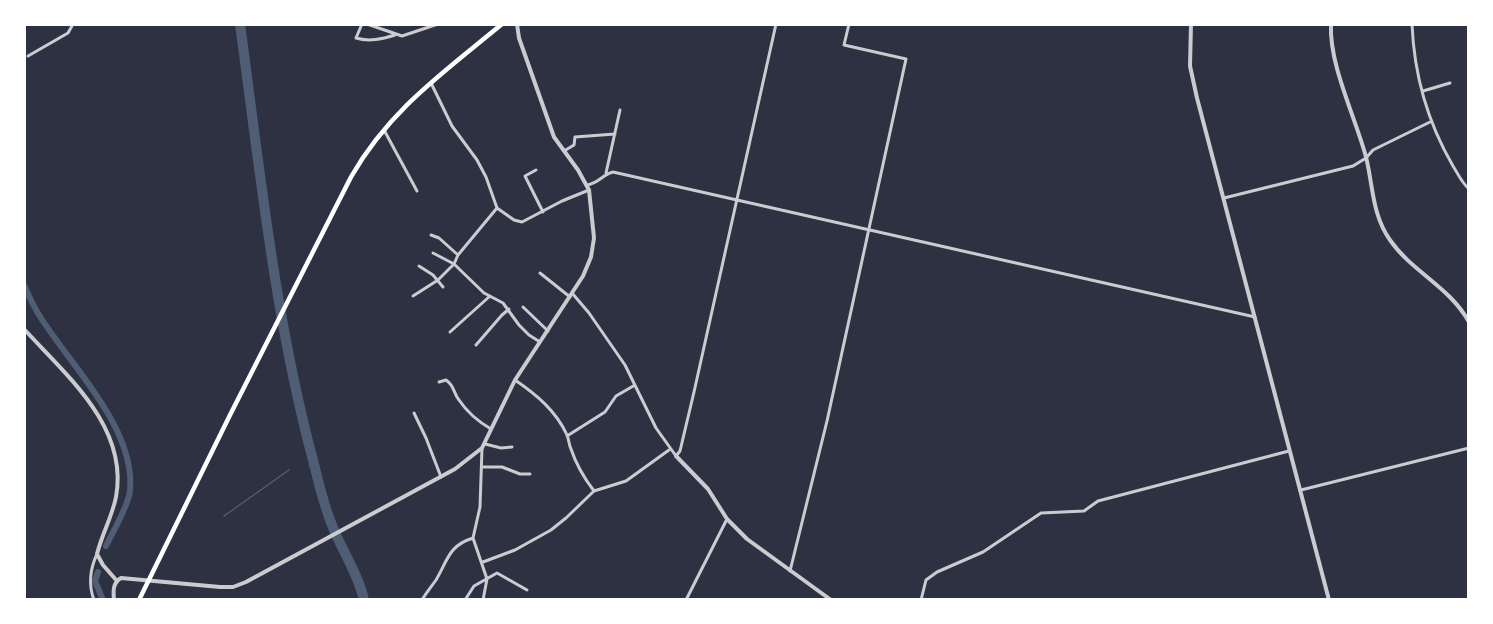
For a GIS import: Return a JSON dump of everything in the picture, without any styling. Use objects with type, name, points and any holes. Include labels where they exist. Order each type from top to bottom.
[{"type":"main road","points":[[139,600],[351,177],[383,129],[407,104],[502,24]]},
{"type":"street","points":[[28,56],[68,33],[73,24]]},
{"type":"street","points":[[362,24],[356,38],[363,40],[406,35],[438,24]]},
{"type":"street","points":[[367,24],[397,35]]},
{"type":"street","points":[[114,600],[113,587],[121,578],[232,587],[246,582],[441,477],[468,460],[485,444],[515,380],[588,267],[594,238],[589,190],[554,137],[519,38],[517,24]]},
{"type":"street","points":[[676,456],[683,441],[776,24]]},
{"type":"street","points":[[790,571],[827,421],[906,59],[844,45],[849,24]]},
{"type":"street","points":[[1191,24],[1190,66],[1222,199],[1329,600]]},
{"type":"street","points":[[1331,24],[1334,59],[1366,158],[1377,214],[1390,241],[1410,262],[1450,296],[1469,322]]},
{"type":"street","points":[[1412,24],[1415,65],[1431,122],[1445,151],[1469,189]]},
{"type":"street","points":[[431,83],[452,126],[477,160],[486,177],[497,208],[514,220],[522,222],[589,190]]},
{"type":"street","points":[[1422,91],[1450,83]]},
{"type":"street","points":[[587,185],[600,180],[606,173],[620,110]]},
{"type":"street","points":[[1222,199],[1353,166],[1366,158],[1373,150],[1431,122]]},
{"type":"street","points":[[383,129],[417,191]]},
{"type":"street","points":[[564,151],[574,145],[575,137],[615,134]]},
{"type":"street","points":[[536,170],[525,176],[543,212]]},
{"type":"street","points":[[606,173],[613,172],[1255,317]]},
{"type":"street","points":[[1465,185],[1469,182]]},
{"type":"street","points":[[413,296],[438,280],[454,264],[458,255],[497,208]]},
{"type":"street","points":[[430,235],[439,238],[458,255]]},
{"type":"street","points":[[433,253],[454,264],[490,296],[503,303],[519,325],[540,342]]},
{"type":"street","points":[[419,266],[438,280],[443,287]]},
{"type":"street","points":[[540,273],[571,295],[588,313],[625,365],[669,450],[708,489],[728,519],[747,539],[831,600]]},
{"type":"street","points":[[450,332],[490,296]]},
{"type":"street","points":[[523,307],[548,331]]},
{"type":"street","points":[[476,345],[509,309]]},
{"type":"street","points":[[24,329],[88,399],[109,433],[114,448],[116,495],[108,525],[93,563],[90,589],[94,600]]},
{"type":"street","points":[[439,382],[446,380],[450,382],[457,399],[480,422],[491,429]]},
{"type":"street","points":[[515,380],[540,399],[556,416],[584,478],[594,491]]},
{"type":"street","points":[[567,436],[605,411],[616,396],[635,385]]},
{"type":"street","points":[[414,413],[441,477]]},
{"type":"street","points":[[485,444],[501,448],[512,447]]},
{"type":"street","points":[[482,448],[480,507],[473,538],[488,579],[483,600]]},
{"type":"street","points":[[1301,490],[1469,448]]},
{"type":"street","points":[[483,562],[515,550],[551,530],[594,491],[626,481],[669,450]]},
{"type":"street","points":[[921,600],[926,580],[937,572],[983,552],[1041,513],[1084,511],[1098,501],[1289,451]]},
{"type":"street","points":[[482,467],[502,467],[520,474],[530,474]]},
{"type":"street","points":[[686,600],[728,519]]},
{"type":"street","points":[[422,600],[451,550],[473,538]]},
{"type":"street","points":[[97,554],[117,581]]},
{"type":"street","points":[[465,600],[474,586],[496,573],[527,590]]},
{"type":"waterway","points":[[240,24],[270,245],[300,410],[327,510],[364,600]]},
{"type":"waterway","points":[[24,285],[38,314],[113,422],[123,445],[129,468],[129,497],[106,546]]},
{"type":"waterway","points":[[309,466],[314,464]]},
{"type":"waterway","points":[[224,516],[289,470]]},
{"type":"waterway","points":[[98,572],[95,581],[103,600]]}]
